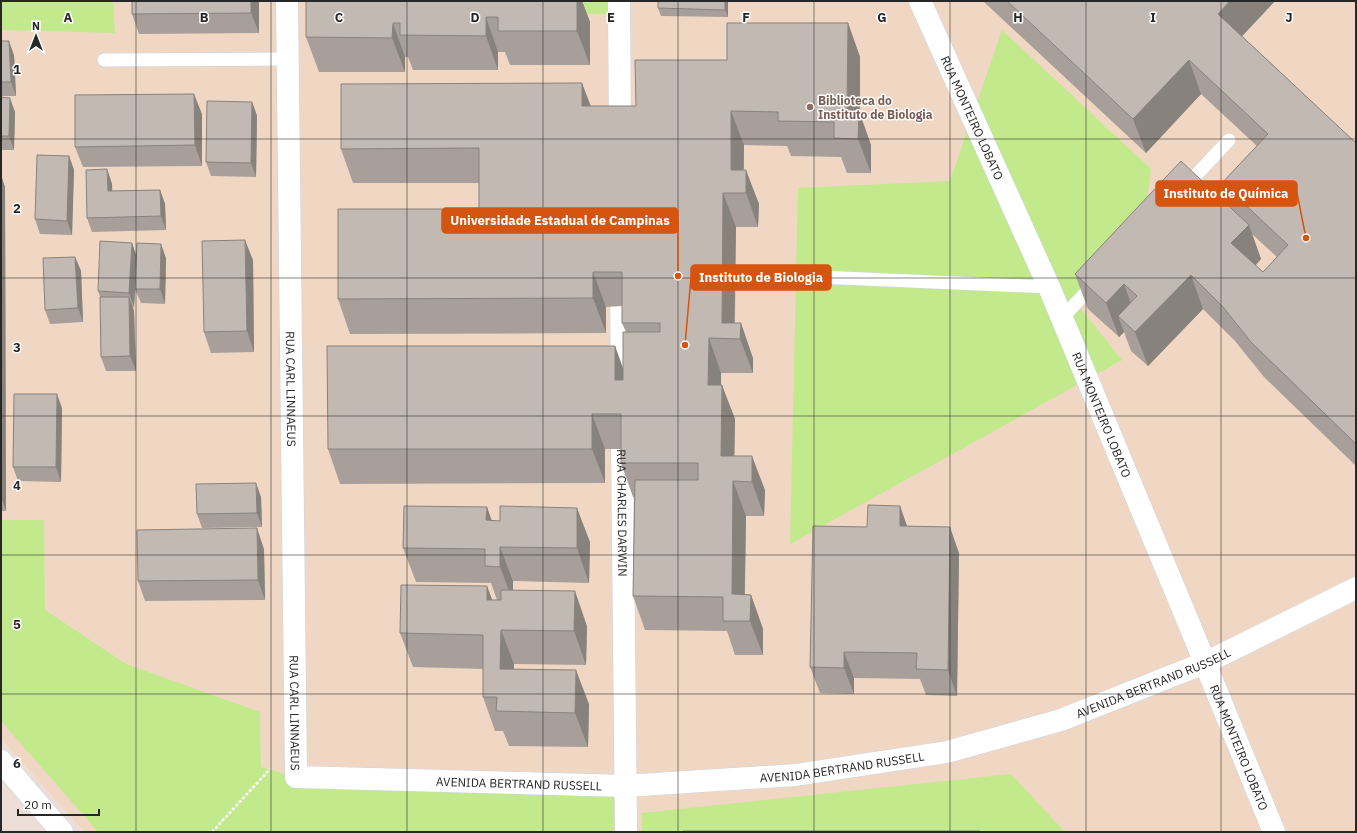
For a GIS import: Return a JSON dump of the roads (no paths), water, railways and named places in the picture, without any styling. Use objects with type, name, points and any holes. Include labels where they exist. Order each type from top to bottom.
[{"type":"street","name":"RUA CARL LINNAEUS","points":[[287,1],[296,777]]},
{"type":"street","points":[[619,1],[620,160]]},
{"type":"street","name":"RUA MONTEIRO LOBATO","points":[[920,1],[1049,287],[1274,832]]},
{"type":"street","name":"RUA CHARLES DARWIN","points":[[621,255],[626,832]]},
{"type":"street","name":"AVENIDA BERTRAND RUSSELL","points":[[296,777],[625,786],[796,775],[947,752],[1061,720],[1205,663],[1356,588]]},
{"type":"street","points":[[1,761],[62,832]]},
{"type":"lane","points":[[104,60],[287,59]]},
{"type":"lane","points":[[1176,197],[1229,140]]},
{"type":"lane","points":[[1062,318],[1102,276]]},
{"type":"lane","points":[[818,277],[1049,287]]},
{"type":"place","name":"Biblioteca do Instituto de Biologia","points":[[810,107]]},
{"type":"place","name":"Instituto de Química","points":[[1306,238]]},
{"type":"place","name":"Universidade Estadual de Campinas","points":[[678,276]]},
{"type":"place","name":"Instituto de Biologia","points":[[685,345]]}]
